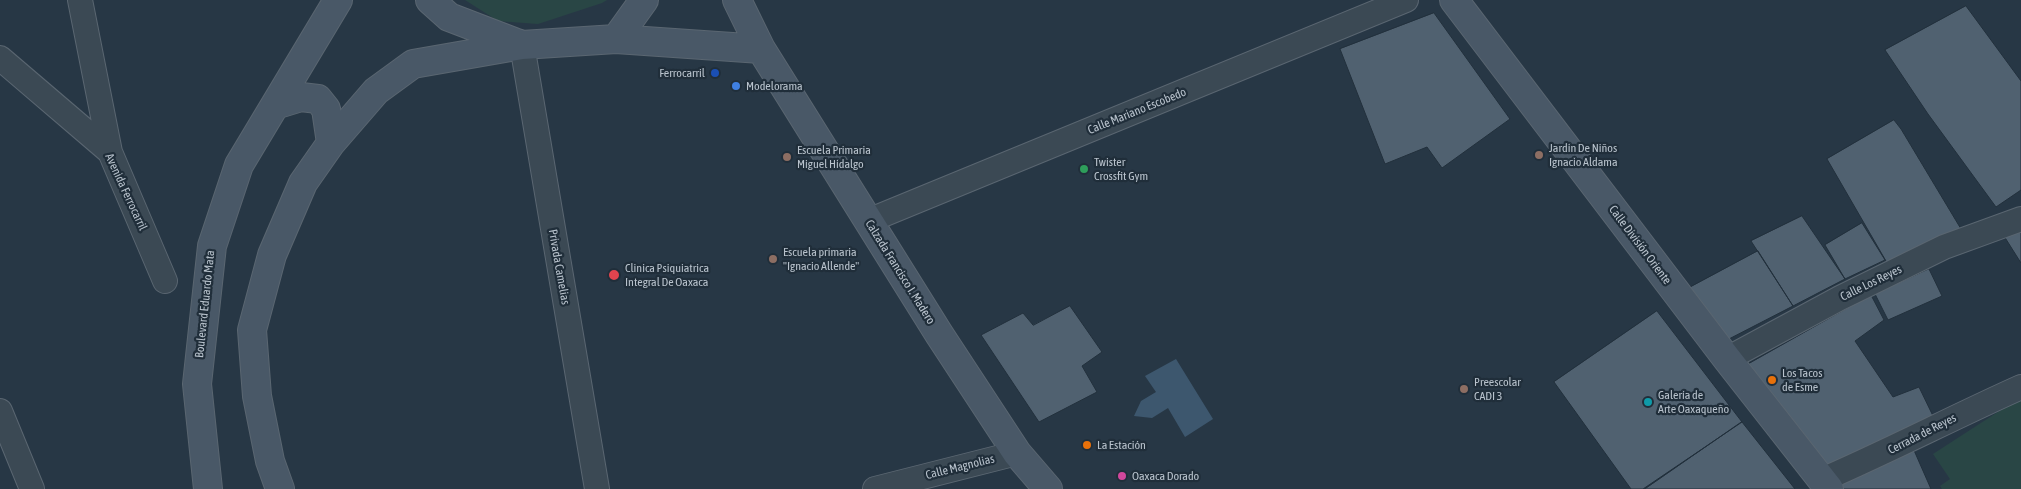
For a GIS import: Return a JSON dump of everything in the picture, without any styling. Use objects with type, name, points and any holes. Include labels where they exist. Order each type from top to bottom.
[{"type":"main road","name":"Boulevard Eduardo Mata","points":[[208,489],[197,384],[212,246],[239,165],[338,0]]},
{"type":"main road","points":[[430,0],[449,17],[522,45]]},
{"type":"main road","points":[[616,39],[644,0]]},
{"type":"main road","name":"Calzada Francisco I. Madero","points":[[737,0],[761,49],[868,221],[1017,453],[1048,489]]},
{"type":"main road","name":"Calle División Oriente","points":[[1454,0],[1825,485]]},
{"type":"main road","points":[[280,489],[270,461],[257,396],[252,330],[272,255],[303,183],[330,143],[376,91],[413,64],[522,45],[616,39],[761,49]]},
{"type":"main road","points":[[275,105],[301,96],[318,98],[326,109],[330,143]]},
{"type":"street","points":[[80,0],[110,152]]},
{"type":"street","name":"Calle Mariano Escobedo","points":[[868,221],[1406,0]]},
{"type":"street","name":"Privada Camelias","points":[[522,45],[597,489]]},
{"type":"street","name":"Avenida Ferrocarril","points":[[0,58],[110,152],[165,281]]},
{"type":"street","name":"Calle Los Reyes","points":[[1727,359],[1840,298],[1944,247],[2021,219]]},
{"type":"street","name":"Cerrada de Reyes","points":[[1825,485],[1959,415],[2021,387]]},
{"type":"street","points":[[0,411],[32,489]]},
{"type":"street","name":"Calle Magnolias","points":[[875,489],[1017,453]]},
{"type":"green space","points":[[465,0],[607,0],[538,24],[498,21]]},
{"type":"green space","points":[[2021,397],[2021,489],[1942,489],[1940,486],[1950,479],[1933,454]]},
{"type":"water","points":[[1176,359],[1213,419],[1185,437],[1168,408],[1152,418],[1134,416],[1141,401],[1156,392],[1145,376]]},
{"type":"building","points":[[1966,6],[2021,81],[2021,190],[1996,207],[1928,114],[1885,50]]},
{"type":"building","points":[[1434,13],[1510,119],[1442,168],[1427,147],[1385,164],[1340,49]]},
{"type":"building","points":[[1894,120],[1961,229],[1890,268],[1827,159]]},
{"type":"building","points":[[1802,216],[1845,279],[1793,306],[1751,241]]},
{"type":"building","points":[[1862,223],[1885,260],[1845,279],[1825,245]]},
{"type":"building","points":[[2021,230],[2021,263],[2004,236]]},
{"type":"building","points":[[1758,251],[1793,306],[1727,340],[1687,289]]},
{"type":"building","points":[[1929,269],[1942,296],[1888,320],[1875,294]]},
{"type":"building","points":[[1871,295],[1884,320],[1855,341],[1893,397],[1919,387],[1934,418],[1823,473],[1745,366]]},
{"type":"building","points":[[1070,306],[1102,352],[1082,366],[1097,392],[1039,422],[981,335],[1023,313],[1033,325]]},
{"type":"building","name":"Galería de Arte Oaxaqueño","points":[[1657,311],[1742,422],[1643,489],[1631,489],[1554,382]]},
{"type":"building","points":[[1742,422],[1795,489],[1645,489]]},
{"type":"building","points":[[1913,448],[1931,489],[1843,489],[1837,482]]},
{"type":"place","name":"Ferrocarril","points":[[715,73]]},
{"type":"place","name":"Modelorama","points":[[736,86]]},
{"type":"place","name":"Jardin De Niños Ignacio Aldama","points":[[1539,155]]},
{"type":"place","name":"Escuela Primaria Miguel Hidalgo","points":[[787,157]]},
{"type":"place","name":"Twister Crossfit Gym","points":[[1084,169]]},
{"type":"place","name":"Escuela primaria \"Ignacio Allende\"","points":[[773,259]]},
{"type":"place","name":"Clinica Psiquiatrica Integral De Oaxaca","points":[[614,275]]},
{"type":"place","name":"Los Tacos de Esme","points":[[1772,380]]},
{"type":"place","name":"Preescolar CADI 3","points":[[1464,389]]},
{"type":"place","name":"Galería de Arte Oaxaqueño","points":[[1648,402]]},
{"type":"place","name":"La Estación","points":[[1087,445]]},
{"type":"place","name":"Oaxaca Dorado","points":[[1122,476]]}]
